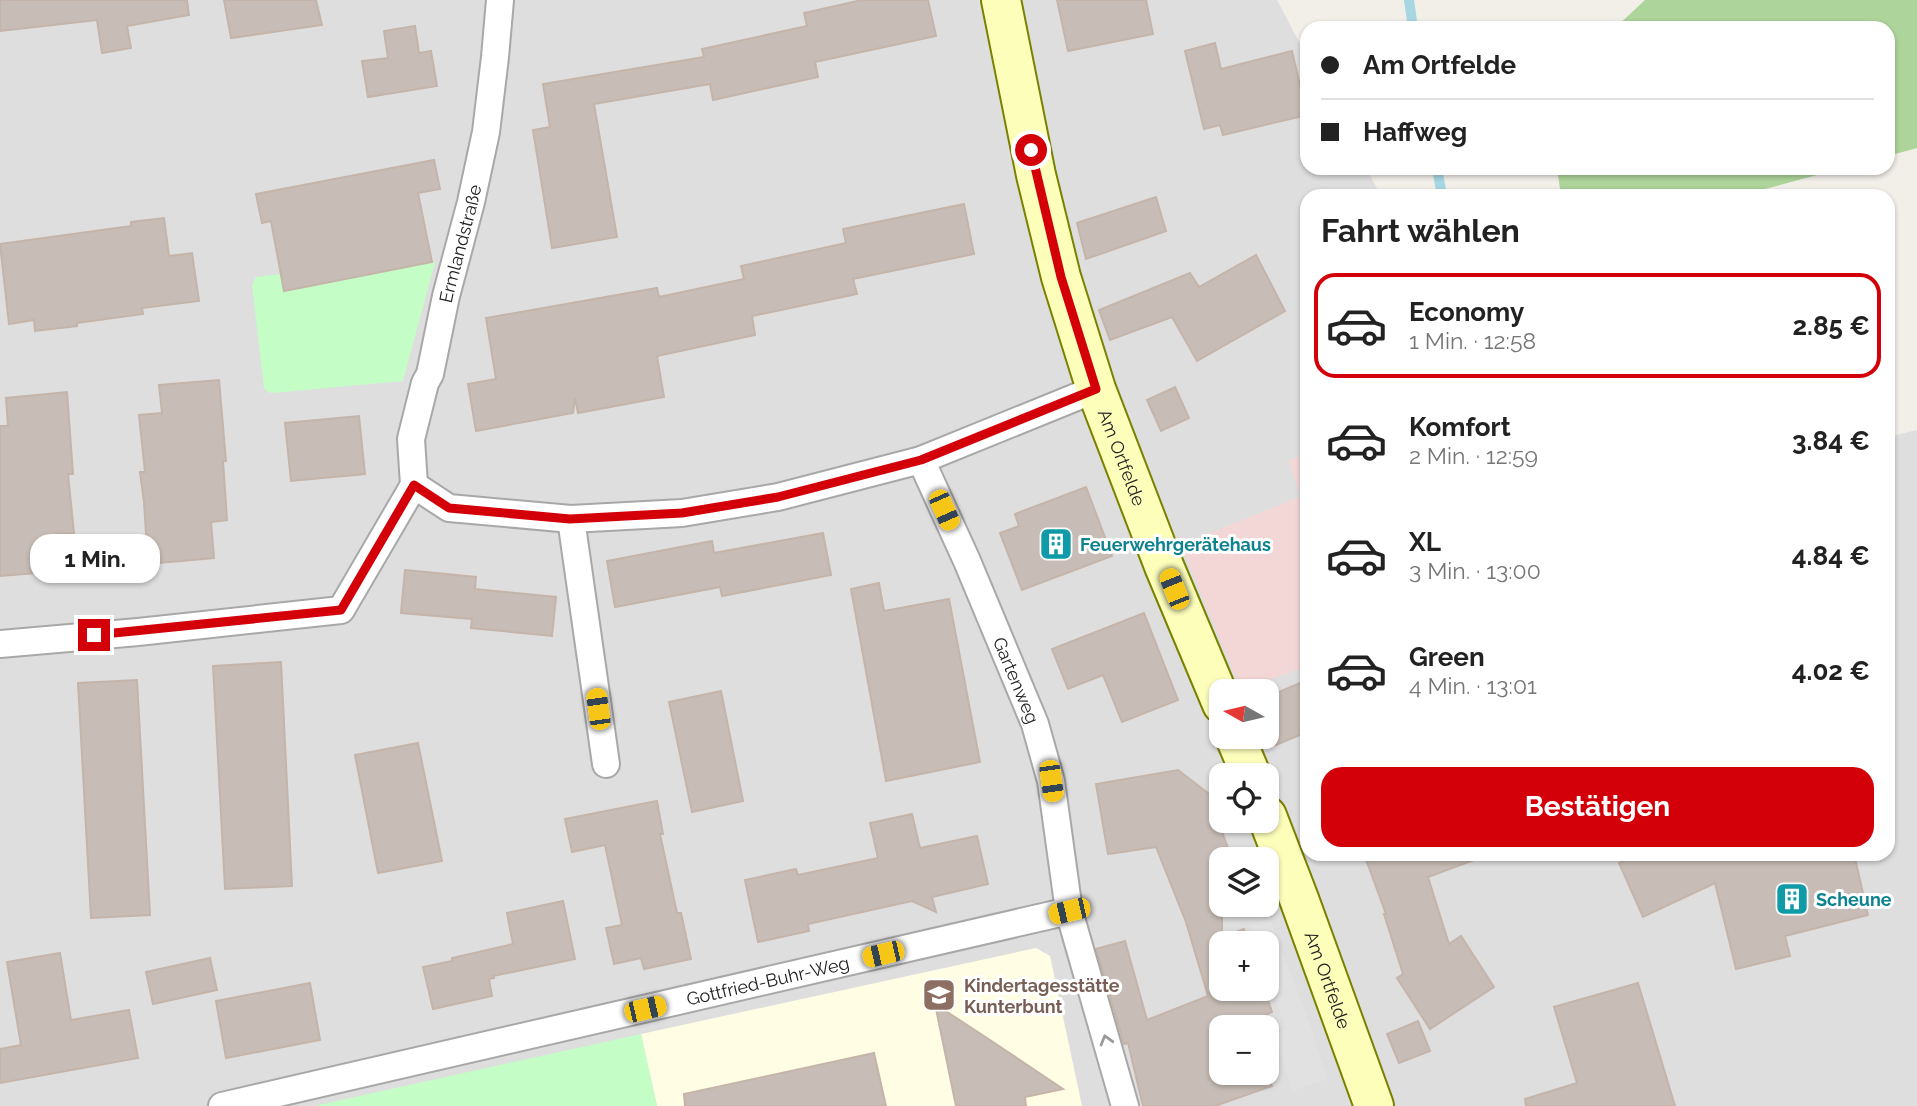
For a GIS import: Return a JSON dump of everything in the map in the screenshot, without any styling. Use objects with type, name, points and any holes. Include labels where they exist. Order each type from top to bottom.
[{"type":"main road","name":"Am Ortfelde","points":[[1001,0],[1036,175],[1061,277],[1096,389],[1164,566],[1211,679]]},
{"type":"main road","name":"Am Ortfelde","points":[[1274,833],[1374,1106]]},
{"type":"street","name":"Ermlandstraße","points":[[414,485],[411,439],[425,383],[430,374],[486,132],[500,0]]},
{"type":"street","points":[[0,644],[341,610],[414,485],[449,508],[570,519],[682,513],[766,499],[921,460],[1096,389]]},
{"type":"street","name":"Gartenweg","points":[[921,460],[967,561],[1035,724],[1051,781],[1069,911],[1125,1106]]},
{"type":"street","points":[[570,519],[606,764]]},
{"type":"street","name":"Gottfried-Buhr-Weg","points":[[222,1106],[1069,911]]},
{"type":"shaded area","points":[[0,0],[1277,0],[1300,44],[1300,175],[1370,175],[1377,189],[1300,189],[1300,861],[1895,861],[1895,435],[1917,430],[1917,1106],[0,1106]]},
{"type":"shaded area","points":[[1300,456],[1300,493],[1288,461]]},
{"type":"shaded area","points":[[1300,496],[1300,669],[1271,679],[1236,679],[1181,545]]},
{"type":"shaded area","points":[[1269,918],[1274,931],[1252,931],[1250,925]]},
{"type":"shaded area","points":[[1279,944],[1328,1079],[1292,1091],[1279,1050],[1279,1032],[1286,1029],[1276,1001],[1279,1001]]},
{"type":"shaded area","name":"Kindertagesstätte Kunterbunt","points":[[1036,948],[1050,956],[1082,1106],[657,1106],[641,1034]]},
{"type":"green space","points":[[1645,0],[1917,0],[1917,148],[1895,154],[1895,21],[1622,21]]},
{"type":"green space","points":[[1558,175],[1817,175],[1765,189],[1560,189]]},
{"type":"green space","points":[[435,262],[403,381],[272,393],[264,388],[252,285],[256,277],[280,274],[284,291]]},
{"type":"green space","points":[[641,1034],[657,1106],[314,1106]]},
{"type":"building","points":[[0,0],[187,0],[189,15],[127,26],[131,48],[102,53],[97,20],[0,31]]},
{"type":"building","points":[[224,0],[316,0],[322,25],[231,38]]},
{"type":"building","points":[[862,0],[928,0],[936,36],[815,62],[818,77],[713,100],[710,84],[594,104],[617,237],[552,248],[533,130],[550,127],[543,84],[704,57],[702,49],[807,26],[804,13]]},
{"type":"building","points":[[1057,0],[1146,0],[1153,34],[1068,51]]},
{"type":"building","points":[[415,26],[419,53],[431,51],[437,86],[368,97],[362,61],[388,58],[384,31]]},
{"type":"building","points":[[1215,43],[1221,69],[1292,51],[1300,85],[1300,117],[1223,135],[1220,125],[1204,129],[1185,51]]},
{"type":"building","points":[[434,160],[440,189],[418,193],[432,262],[284,291],[271,221],[262,223],[256,194]]},
{"type":"building","points":[[1156,197],[1166,231],[1086,259],[1077,223]]},
{"type":"building","points":[[964,204],[974,254],[853,279],[857,294],[752,316],[755,335],[657,356],[664,397],[578,413],[575,398],[573,413],[476,431],[468,384],[496,379],[486,318],[657,288],[659,297],[744,279],[741,266],[846,243],[843,229]]},
{"type":"building","points":[[164,218],[169,256],[192,253],[199,301],[142,308],[143,314],[77,323],[77,326],[35,331],[34,320],[9,324],[0,244],[131,226],[131,222]]},
{"type":"building","points":[[1256,255],[1285,311],[1197,361],[1172,317],[1110,340],[1099,310],[1190,273],[1199,287]]},
{"type":"building","points":[[219,380],[226,461],[223,461],[227,520],[211,522],[214,558],[148,564],[140,472],[145,472],[139,415],[162,413],[159,385]]},
{"type":"building","points":[[1175,387],[1189,418],[1161,431],[1147,400]]},
{"type":"building","points":[[67,392],[73,474],[68,474],[74,533],[58,534],[61,571],[0,576],[0,426],[8,426],[6,398]]},
{"type":"building","points":[[359,416],[365,474],[291,481],[285,423]]},
{"type":"building","name":"Feuerwehrgerätehaus","points":[[1086,487],[1112,556],[1022,590],[1000,533],[1019,526],[1015,514]]},
{"type":"building","points":[[823,533],[831,575],[722,596],[720,587],[615,607],[607,561],[712,541],[714,553]]},
{"type":"building","points":[[405,570],[476,577],[475,589],[556,597],[552,636],[471,628],[472,619],[401,613]]},
{"type":"building","points":[[879,583],[884,611],[949,599],[980,762],[886,781],[851,589]]},
{"type":"building","points":[[1144,613],[1178,700],[1122,722],[1103,675],[1068,689],[1052,649]]},
{"type":"building","points":[[281,662],[292,886],[225,889],[213,666]]},
{"type":"building","points":[[137,680],[150,915],[91,918],[78,683]]},
{"type":"building","points":[[1300,683],[1300,735],[1279,744],[1279,692]]},
{"type":"building","points":[[721,691],[743,801],[692,812],[669,702]]},
{"type":"building","points":[[418,743],[442,861],[378,873],[355,755]]},
{"type":"building","points":[[1178,770],[1208,793],[1209,833],[1223,833],[1228,847],[1209,847],[1209,917],[1222,917],[1222,931],[1209,931],[1209,1001],[1268,1001],[1272,1012],[1266,1015],[1209,1015],[1209,1085],[1272,1086],[1215,1106],[1143,1106],[1128,1043],[1124,1044],[1096,949],[1125,941],[1147,1020],[1208,996],[1186,922],[1156,847],[1108,854],[1096,784]]},
{"type":"building","points":[[657,801],[663,834],[660,834],[677,913],[681,913],[691,959],[644,969],[641,958],[614,964],[606,928],[622,925],[605,845],[572,852],[565,819]]},
{"type":"building","points":[[912,814],[920,848],[977,836],[988,884],[932,897],[936,912],[912,901],[808,924],[809,931],[758,942],[745,880],[796,869],[798,875],[878,858],[870,823]]},
{"type":"building","points":[[1367,861],[1471,861],[1428,877],[1449,944],[1461,936],[1494,987],[1430,1029],[1397,978],[1403,974],[1386,914]]},
{"type":"building","name":"Scheune","points":[[1856,861],[1868,915],[1785,936],[1790,956],[1736,969],[1715,883],[1643,917],[1619,863]]},
{"type":"building","points":[[563,901],[575,959],[493,976],[494,978],[489,979],[492,996],[433,1009],[423,967],[513,944],[507,913]]},
{"type":"building","points":[[60,953],[71,1020],[129,1010],[138,1058],[0,1083],[0,1049],[21,1045],[7,962]]},
{"type":"building","points":[[210,958],[217,990],[153,1004],[146,972]]},
{"type":"building","points":[[310,983],[320,1040],[226,1058],[216,1001]]},
{"type":"building","points":[[1638,983],[1675,1106],[1526,1106],[1525,1099],[1577,1083],[1554,1007]]},
{"type":"building","points":[[935,1004],[1063,1089],[1025,1097],[1026,1106],[956,1106]]},
{"type":"building","points":[[1418,1021],[1430,1051],[1399,1063],[1387,1034]]},
{"type":"building","points":[[874,1053],[886,1106],[685,1106],[684,1094]]},
{"type":"waterway","points":[[1409,0],[1412,21]]},
{"type":"waterway","points":[[1438,175],[1441,189]]},
{"type":"place","name":"Feuerwehrgerätehaus","points":[[1056,544]]},
{"type":"place","name":"Scheune","points":[[1792,899]]},
{"type":"place","name":"Kindertagesstätte Kunterbunt","points":[[939,995]]},
{"type":"route","points":[[94,635],[341,610],[414,485],[449,508],[570,519],[682,513],[778,497],[921,460],[1096,389],[1061,277],[1031,150]]}]
